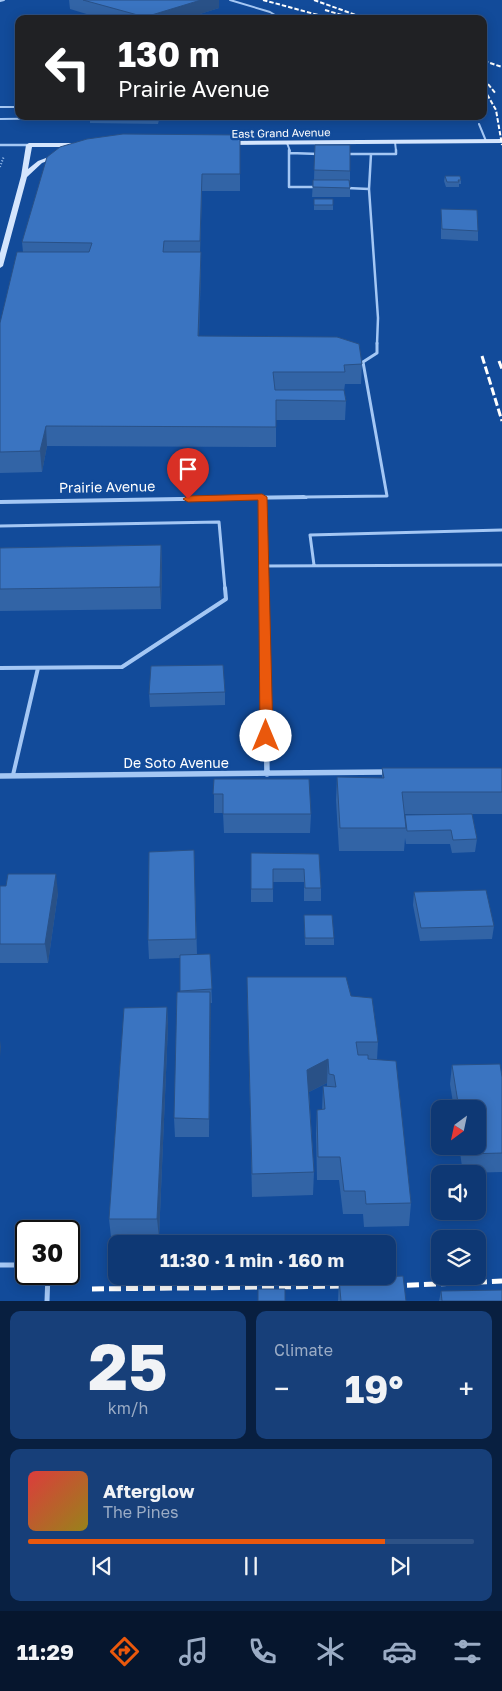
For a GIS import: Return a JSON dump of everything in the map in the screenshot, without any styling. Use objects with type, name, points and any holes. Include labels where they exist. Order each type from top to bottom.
[{"type":"main road","name":"East Grand Avenue","points":[[220,144],[502,141]]},
{"type":"main road","points":[[0,266],[24,176],[29,145],[88,146],[40,162],[24,176]]},
{"type":"street","points":[[0,145],[29,145]]},
{"type":"street","points":[[262,497],[267,774]]},
{"type":"street","name":"Prairie Avenue","points":[[0,502],[304,497]]},
{"type":"street","name":"De Soto Avenue","points":[[0,776],[394,772]]},
{"type":"lane","points":[[0,1],[4,0]]},
{"type":"lane","points":[[230,0],[275,15]]},
{"type":"lane","points":[[0,107],[15,107]]},
{"type":"lane","points":[[0,119],[15,119]]},
{"type":"lane","points":[[479,124],[486,141]]},
{"type":"lane","points":[[344,154],[396,154],[395,142]]},
{"type":"lane","points":[[287,143],[290,153],[289,187],[319,188]]},
{"type":"lane","points":[[290,153],[326,154]]},
{"type":"lane","points":[[304,497],[388,496],[363,362],[377,353],[378,318],[369,189],[371,154]]},
{"type":"lane","points":[[339,188],[369,189]]},
{"type":"lane","points":[[0,526],[219,522],[226,599],[122,667],[0,668]]},
{"type":"lane","points":[[314,565],[310,535],[502,530]]},
{"type":"lane","points":[[264,566],[502,564]]},
{"type":"lane","points":[[12,776],[38,668]]},
{"type":"lane","points":[[0,1265],[15,1265]]},
{"type":"lane","points":[[47,1301],[48,1285]]},
{"type":"path","points":[[0,167],[5,151]]},
{"type":"building","points":[[83,0],[201,0],[152,15],[138,15]]},
{"type":"building","points":[[123,134],[240,135],[240,174],[202,174],[200,241],[164,241],[163,252],[201,252],[198,336],[337,337],[359,344],[362,364],[344,365],[345,372],[273,372],[275,390],[344,390],[346,401],[276,400],[276,427],[46,426],[40,451],[0,452],[0,323],[17,252],[89,252],[92,243],[22,242],[47,157],[60,147],[87,139]]},
{"type":"building","points":[[315,145],[350,145],[350,171],[314,170]]},
{"type":"building","points":[[445,176],[460,176],[461,180],[458,180],[459,182],[447,182]]},
{"type":"building","points":[[313,180],[349,180],[350,188],[313,187]]},
{"type":"building","points":[[314,199],[333,199],[333,205],[314,205]]},
{"type":"building","points":[[441,209],[477,210],[478,231],[442,229]]},
{"type":"building","points":[[161,545],[160,587],[0,589],[0,548]]},
{"type":"building","points":[[223,665],[225,692],[149,694],[151,666]]},
{"type":"building","points":[[382,768],[502,768],[502,792],[402,792],[406,828],[340,828],[337,777],[384,778]]},
{"type":"building","points":[[214,779],[309,779],[311,814],[223,814],[223,794],[213,794]]},
{"type":"building","points":[[472,814],[477,839],[453,840],[451,830],[407,831],[405,815]]},
{"type":"building","points":[[194,850],[196,939],[148,940],[149,852]]},
{"type":"building","points":[[251,853],[319,854],[321,888],[305,888],[304,869],[273,869],[273,889],[251,889]]},
{"type":"building","points":[[8,874],[56,874],[45,944],[0,944],[0,886],[6,886]]},
{"type":"building","points":[[486,890],[494,926],[421,928],[414,892]]},
{"type":"building","points":[[304,915],[332,915],[334,938],[305,938]]},
{"type":"building","points":[[210,954],[212,989],[180,991],[180,955]]},
{"type":"building","points":[[247,977],[346,977],[351,996],[372,998],[378,1042],[356,1042],[358,1055],[368,1055],[368,1059],[396,1061],[411,1203],[366,1204],[365,1191],[344,1191],[340,1157],[318,1157],[317,1110],[325,1109],[323,1086],[336,1087],[334,1075],[329,1074],[328,1059],[307,1070],[314,1172],[252,1174]]},
{"type":"building","points":[[177,992],[210,992],[209,1119],[174,1118]]},
{"type":"building","points":[[167,1007],[157,1219],[109,1219],[124,1008]]},
{"type":"building","points":[[500,1064],[502,1077],[502,1153],[486,1153],[486,1100],[458,1100],[452,1065]]},
{"type":"building","points":[[396,1276],[403,1276],[406,1301],[341,1301],[340,1285],[396,1285]]},
{"type":"building","points":[[258,1289],[285,1289],[285,1301],[258,1301]]},
{"type":"building","points":[[502,1290],[502,1301],[442,1301],[441,1291]]},
{"type":"railway","points":[[263,0],[318,15]]},
{"type":"railway","points":[[314,0],[356,15]]},
{"type":"railway","points":[[325,10],[342,15]]},
{"type":"railway","points":[[487,62],[502,67]]},
{"type":"railway","points":[[487,83],[496,94]]},
{"type":"railway","points":[[487,94],[496,110],[502,145]]},
{"type":"railway","points":[[482,356],[502,421]]},
{"type":"railway","points":[[499,361],[502,369]]},
{"type":"railway","points":[[390,1286],[502,1281]]},
{"type":"railway","points":[[92,1289],[352,1286]]},
{"type":"route","points":[[188,499],[262,497],[266,736]]}]
